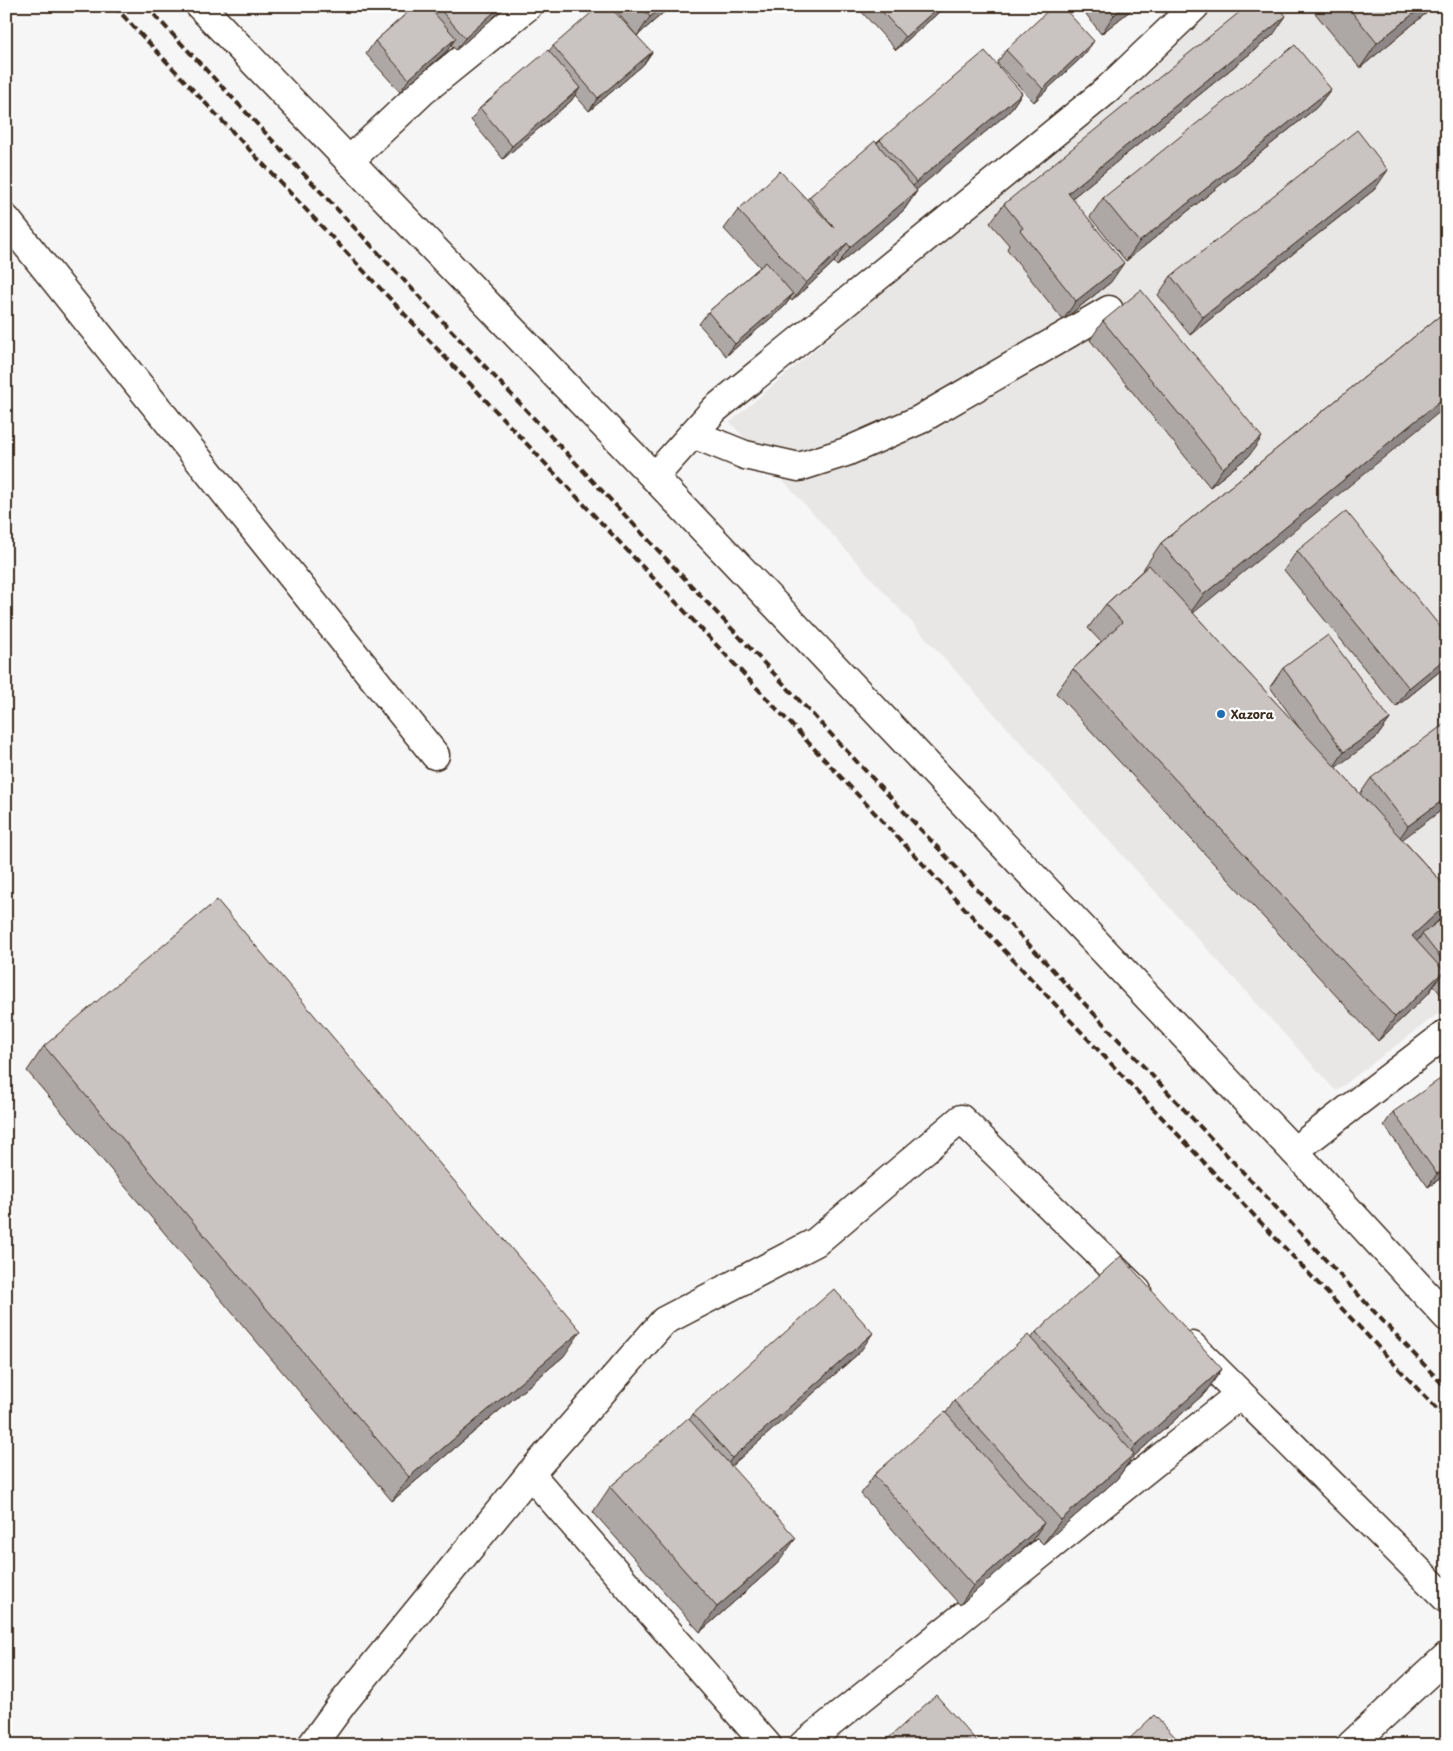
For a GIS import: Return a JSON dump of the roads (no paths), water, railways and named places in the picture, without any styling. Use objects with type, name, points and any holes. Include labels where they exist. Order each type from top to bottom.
[{"type":"street","points":[[200,6],[654,478],[1294,1151],[1447,1317]]},
{"type":"street","points":[[349,161],[424,91],[528,6]]},
{"type":"street","points":[[654,478],[715,409],[1107,90],[1195,6]]},
{"type":"street","points":[[6,218],[435,755]]},
{"type":"street","points":[[693,434],[745,455],[799,467],[846,452],[919,420],[1109,310]]},
{"type":"street","points":[[1294,1151],[1447,1033]]},
{"type":"street","points":[[312,1745],[342,1704],[530,1474],[664,1322],[816,1242],[961,1119],[1157,1311]]},
{"type":"street","points":[[1178,1332],[1447,1599]]},
{"type":"street","points":[[803,1745],[1240,1394]]},
{"type":"street","points":[[530,1474],[768,1745]]},
{"type":"street","points":[[1351,1745],[1447,1656]]},
{"type":"railway","points":[[114,6],[1447,1420]]},
{"type":"railway","points":[[146,6],[1447,1389]]},
{"type":"place","name":"Xazora","points":[[1221,714]]}]
